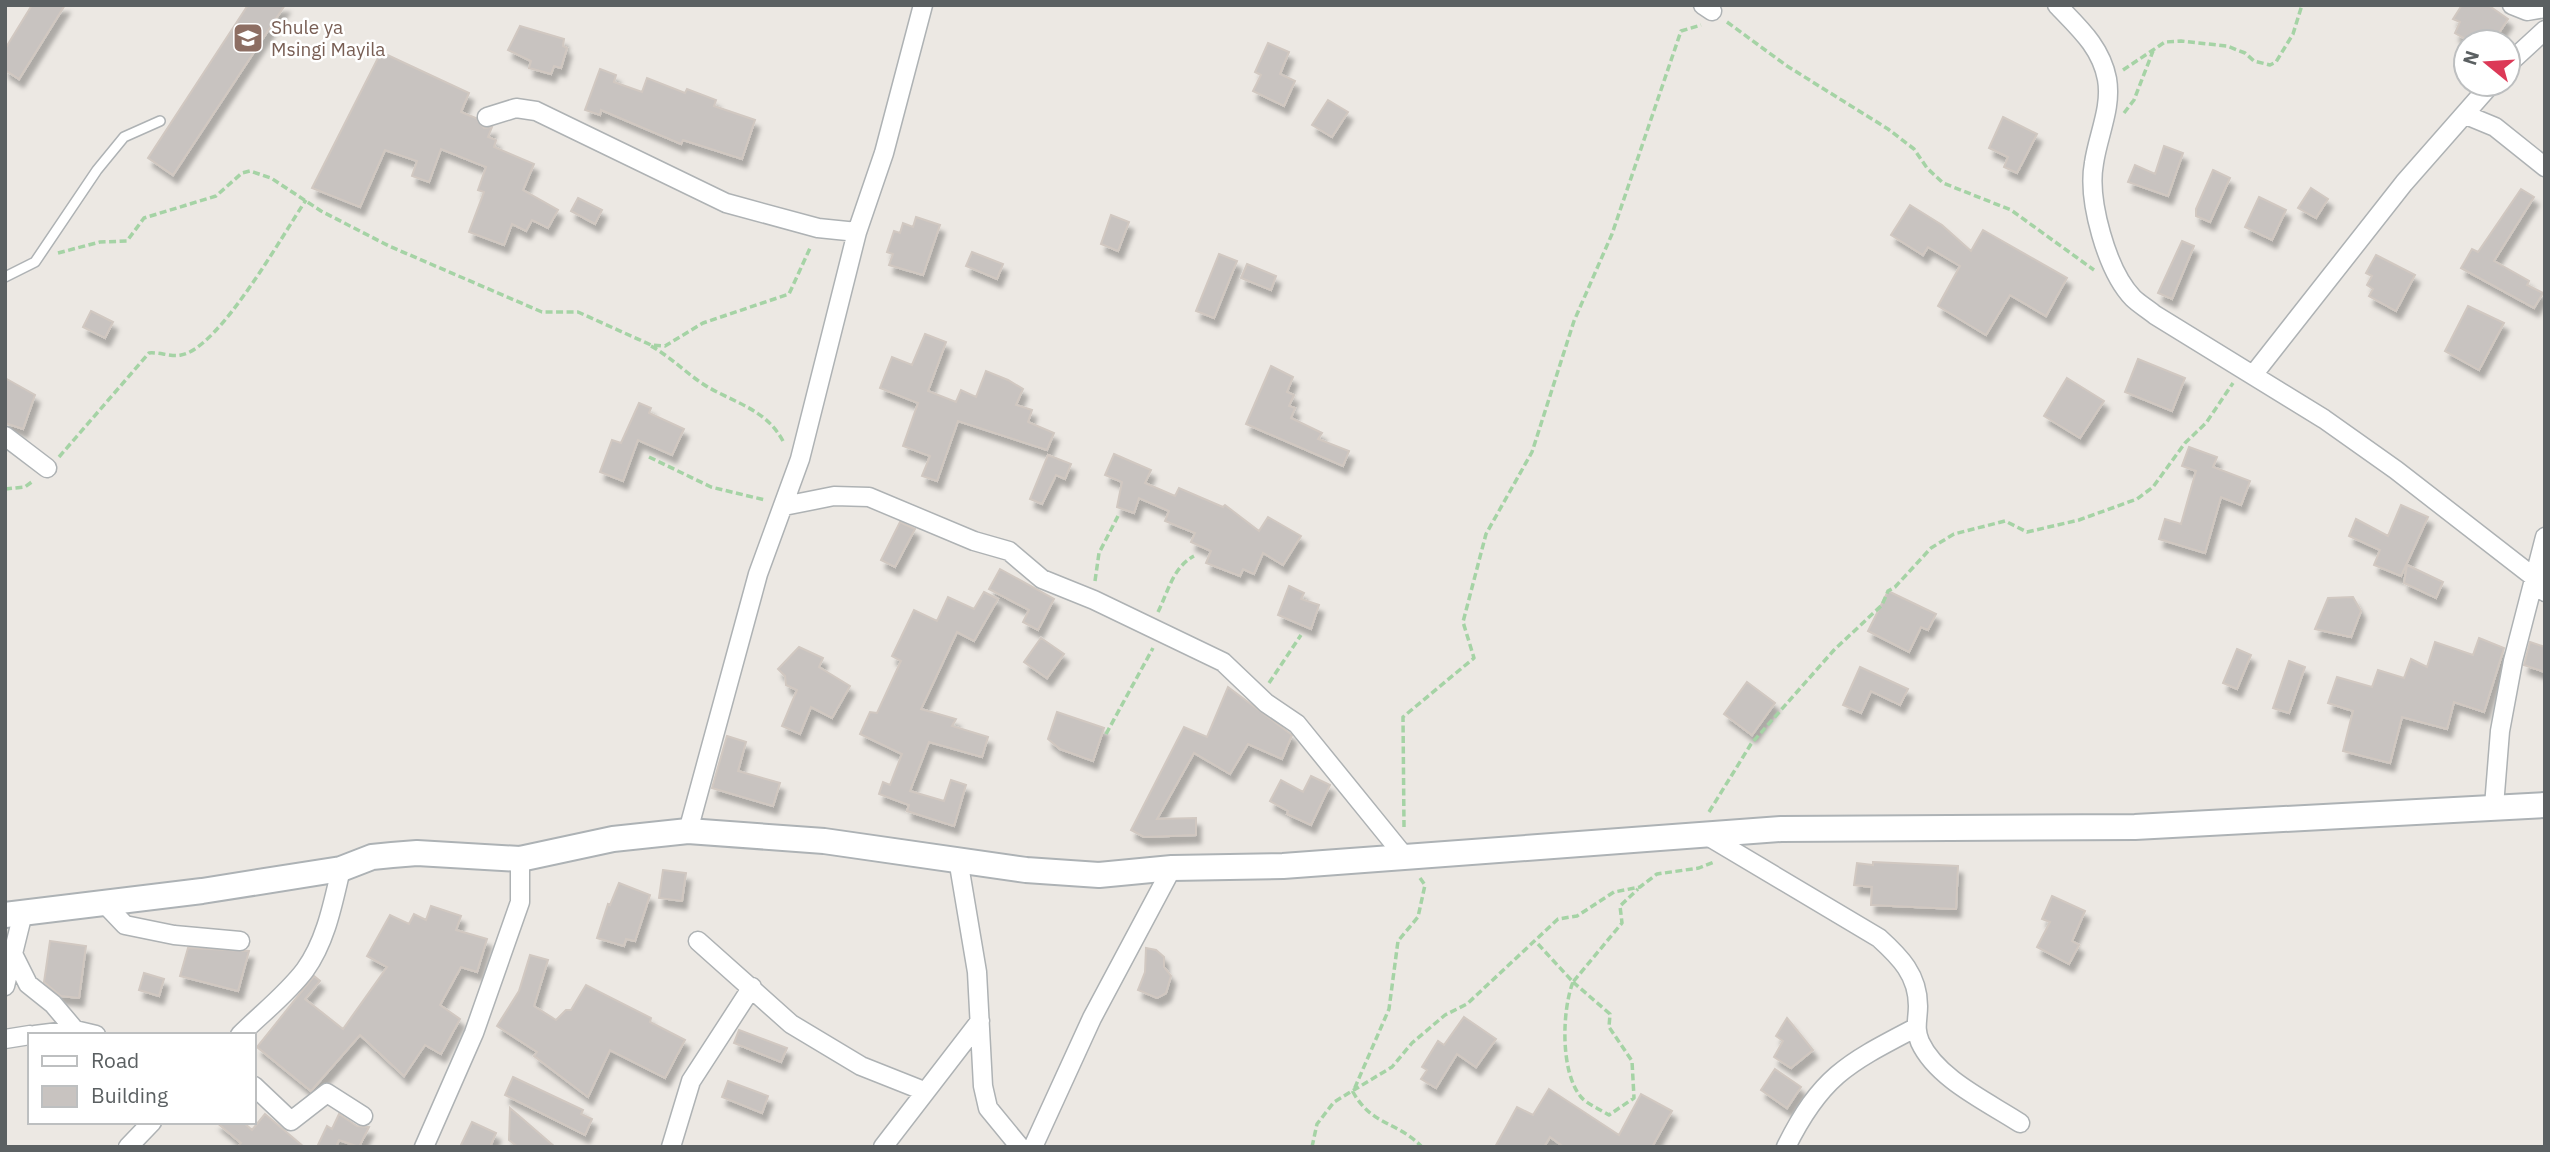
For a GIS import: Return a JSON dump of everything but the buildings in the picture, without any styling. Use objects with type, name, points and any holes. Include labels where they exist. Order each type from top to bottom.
[{"type":"street","points":[[688,831],[758,574],[800,459],[834,334],[857,232],[884,153],[923,5]]},
{"type":"street","points":[[2057,5],[2094,43],[2107,81],[2106,122],[2094,163],[2092,188],[2095,216],[2122,281],[2133,298],[2155,315],[2248,372],[2396,470],[2540,585]]},
{"type":"street","points":[[2512,5],[2527,12],[2545,8]]},
{"type":"street","points":[[2522,51],[2545,30]]},
{"type":"street","points":[[2248,372],[2404,183],[2480,98]]},
{"type":"street","points":[[487,117],[516,108],[536,111],[726,203],[818,228],[857,232]]},
{"type":"street","points":[[2466,115],[2495,127],[2545,167]]},
{"type":"street","points":[[5,436],[47,468]]},
{"type":"street","points":[[784,506],[834,496],[869,498],[974,541],[1009,551],[1042,579],[1094,600],[1223,662],[1303,731],[1405,857]]},
{"type":"street","points":[[2494,806],[2500,731],[2513,661],[2540,585],[2545,537]]},
{"type":"street","points":[[5,986],[13,954],[14,914],[105,904],[341,869],[372,858],[416,853],[520,859],[613,839],[688,831],[824,841],[1026,870],[1099,875],[1172,868],[1283,866],[1781,829],[2135,827],[2545,804]]},
{"type":"street","points":[[1701,835],[1879,938],[1904,960],[1911,975],[1918,1004],[1915,1028],[1921,1045],[1938,1066],[2020,1123]]},
{"type":"street","points":[[424,1147],[474,1033],[520,902],[520,859]]},
{"type":"street","points":[[958,859],[977,972],[983,1086],[988,1108],[1020,1147]]},
{"type":"street","points":[[1033,1147],[1092,1018],[1172,868]]},
{"type":"street","points":[[242,1033],[304,971],[316,953],[330,917],[341,869]]},
{"type":"street","points":[[105,904],[125,925],[174,934],[240,941]]},
{"type":"street","points":[[698,941],[791,1024],[831,1050],[925,1091]]},
{"type":"street","points":[[13,954],[28,984],[53,1004],[75,1030]]},
{"type":"street","points":[[671,1147],[691,1081],[752,987]]},
{"type":"street","points":[[883,1147],[980,1021]]},
{"type":"street","points":[[1786,1147],[1811,1102],[1852,1061],[1915,1028]]},
{"type":"street","points":[[52,1033],[75,1030],[88,1033]]},
{"type":"street","points":[[5,1038],[28,1035]]},
{"type":"street","points":[[256,1088],[291,1121],[327,1093],[363,1116]]},
{"type":"street","points":[[128,1147],[150,1124]]},
{"type":"lane","points":[[5,277],[38,258],[97,170],[124,137],[138,128],[160,121]]},
{"type":"path","points":[[2107,81],[2165,42],[2181,40],[2227,46],[2245,53],[2254,61],[2270,65],[2276,62],[2293,34],[2301,5]]},
{"type":"path","points":[[1353,1092],[1389,1009],[1398,941],[1418,917],[1425,885],[1405,857],[1403,717],[1474,658],[1463,622],[1486,534],[1532,452],[1574,321],[1612,234],[1681,31],[1709,14],[1888,129],[1914,149],[1927,168],[1943,183],[2011,210],[2096,272],[2122,281]]},
{"type":"path","points":[[2106,122],[2129,110],[2153,49]]},
{"type":"path","points":[[38,258],[100,242],[127,241],[144,218],[216,196],[242,173],[250,171],[271,178],[389,246],[542,312],[578,312],[650,345],[676,360],[700,382],[756,410],[769,420],[784,443],[800,459]]},
{"type":"path","points":[[6,488],[25,487],[47,468],[74,442],[149,353],[180,356],[207,343],[230,314],[306,200]]},
{"type":"path","points":[[650,345],[665,346],[703,323],[789,294],[795,288],[818,228]]},
{"type":"path","points":[[1701,835],[1751,744],[1834,650],[1882,605],[1888,591],[1895,587],[1931,548],[1954,534],[1984,525],[2005,521],[2027,532],[2079,520],[2137,499],[2153,487],[2185,443],[2206,423],[2248,372]]},
{"type":"path","points":[[649,457],[711,486],[784,506]]},
{"type":"path","points":[[1094,600],[1099,553],[1118,516]]},
{"type":"path","points":[[1144,624],[1156,616],[1182,562],[1194,556]]},
{"type":"path","points":[[1105,734],[1161,634]]},
{"type":"path","points":[[1258,694],[1266,687],[1301,635]]},
{"type":"path","points":[[1538,944],[1573,982],[1610,1014],[1609,1027],[1632,1061],[1634,1098],[1609,1115],[1581,1097],[1569,1072],[1565,1002],[1573,982],[1622,923],[1620,906],[1640,887],[1657,874],[1699,868],[1736,853]]},
{"type":"path","points":[[1312,1147],[1317,1124],[1334,1102],[1392,1067],[1412,1044],[1445,1016],[1467,1004],[1558,919],[1577,916],[1614,892],[1640,887]]},
{"type":"path","points":[[1353,1092],[1363,1110],[1414,1138],[1422,1147]]},
{"type":"place","name":"Shule ya Msingi Mayila","points":[[248,38]]}]
